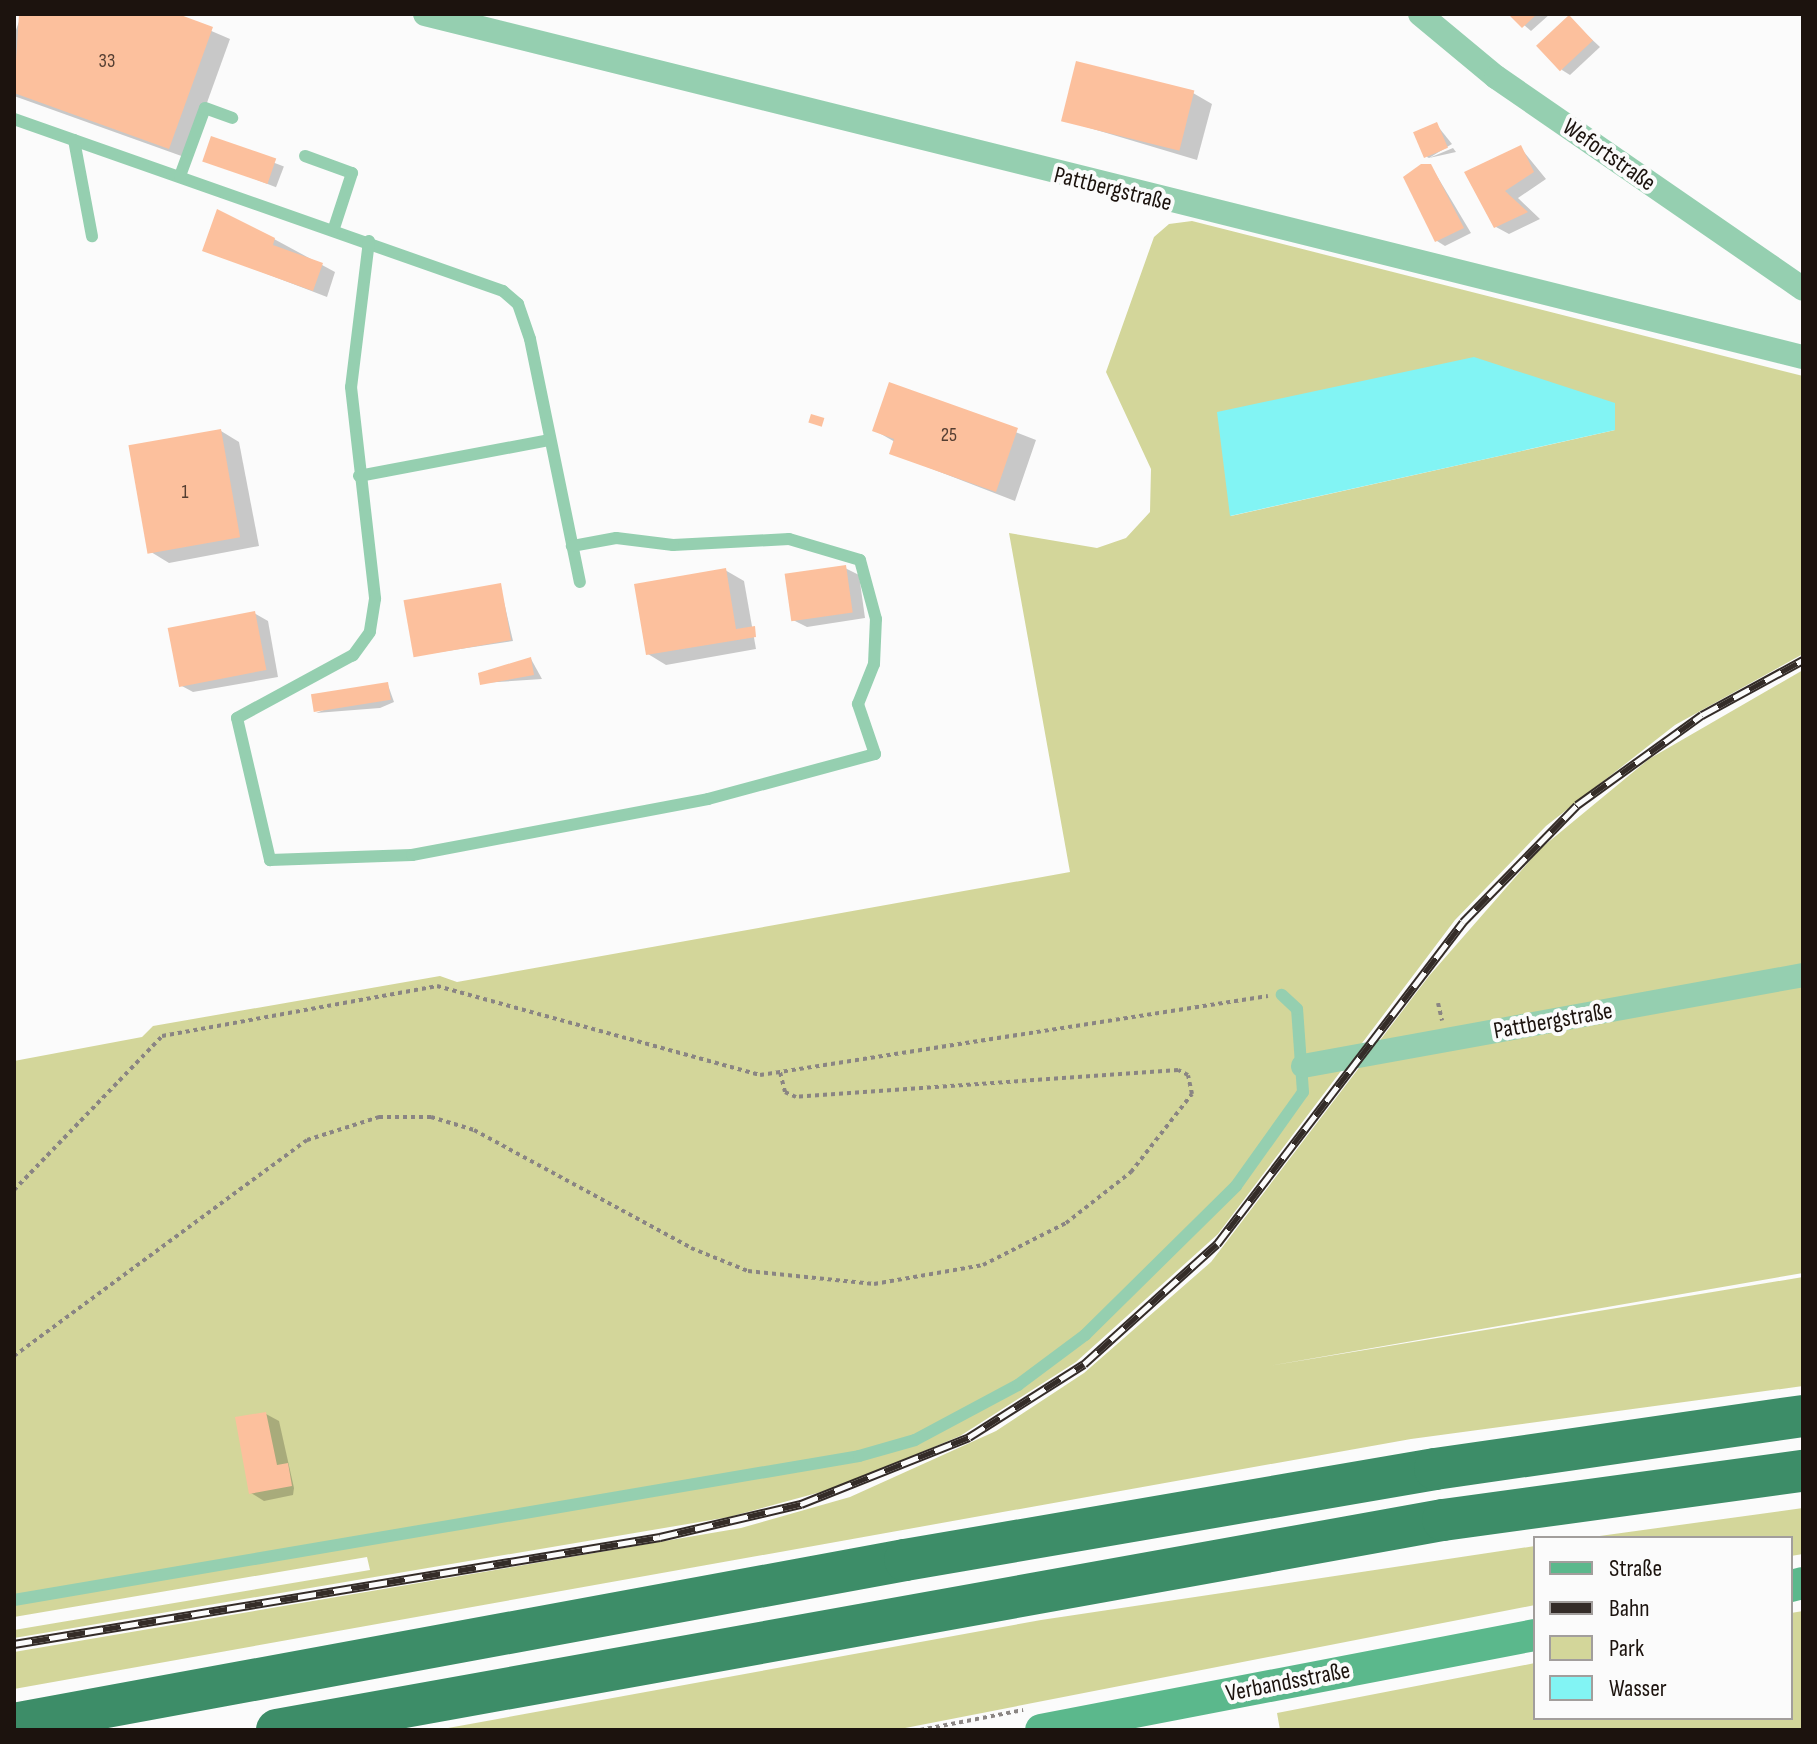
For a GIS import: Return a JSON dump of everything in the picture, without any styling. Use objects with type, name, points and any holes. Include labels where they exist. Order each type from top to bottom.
[{"type":"highway","points":[[14,1724],[967,1549],[1435,1469],[1803,1416]]},
{"type":"highway","points":[[277,1730],[1427,1522],[1803,1471]]},
{"type":"main road","name":"Verbandsstraße","points":[[1041,1730],[1533,1635]]},
{"type":"street","name":"Pattbergstraße","points":[[425,14],[1803,357]]},
{"type":"street","name":"Wefortstraße","points":[[1420,14],[1496,77],[1803,289]]},
{"type":"street","name":"Pattbergstraße","points":[[1303,1066],[1803,975]]},
{"type":"lane","points":[[180,176],[205,108],[232,118]]},
{"type":"lane","points":[[14,119],[334,228],[503,291],[518,304],[580,582]]},
{"type":"lane","points":[[74,140],[92,236]]},
{"type":"lane","points":[[305,156],[352,173],[334,228]]},
{"type":"lane","points":[[369,241],[353,345],[359,476],[375,599],[370,632],[353,655],[237,718],[270,860],[412,855],[708,799],[875,754],[858,704],[874,664],[876,619],[860,560],[789,539],[673,545],[616,538],[572,546]]},
{"type":"lane","points":[[359,476],[549,440]]},
{"type":"lane","points":[[14,1600],[859,1456],[915,1440],[1018,1385],[1165,1263],[1300,1103],[1303,1066],[1297,1009],[1282,995]]},
{"type":"path","points":[[14,1190],[162,1036],[437,986],[760,1075],[1282,995]]},
{"type":"path","points":[[14,1356],[307,1140],[379,1117],[431,1117],[474,1130],[691,1248],[748,1271],[874,1284],[983,1265],[1066,1223],[1131,1172],[1192,1094],[1188,1075],[1178,1070],[796,1097],[785,1092],[780,1072]]},
{"type":"green space","points":[[1192,221],[1803,376],[1803,654],[1675,725],[1546,826],[1455,920],[1218,1234],[1076,1362],[960,1436],[839,1487],[729,1517],[14,1638],[14,1630],[370,1570],[367,1557],[14,1617],[14,1061],[142,1037],[153,1026],[440,976],[457,982],[1070,872],[1009,533],[1097,548],[1126,538],[1150,512],[1151,469],[1106,372],[1154,237],[1169,224]],"holes":[[[1218,412],[1615,430],[1231,516]]]},
{"type":"green space","points":[[1803,670],[1803,1273],[1269,1366],[1803,1277],[1803,1386],[1411,1439],[14,1689],[14,1652],[741,1528],[850,1497],[996,1431],[1084,1373],[1211,1262],[1429,976],[1540,849],[1649,759]]},
{"type":"green space","points":[[1803,1508],[1803,1554],[1793,1556],[1793,1536],[1600,1536]]},
{"type":"green space","points":[[1533,1546],[1533,1605],[895,1730],[437,1730],[1041,1620]]},
{"type":"green space","points":[[1803,1611],[1803,1730],[1280,1730],[1277,1713],[1533,1663],[1533,1720],[1793,1720],[1793,1613]]},
{"type":"water","points":[[1474,357],[1615,403],[1615,430],[1230,516],[1217,412]]},
{"type":"building","points":[[19,14],[178,14],[213,27],[169,149],[14,93]]},
{"type":"building","points":[[1508,14],[1537,14],[1522,28]]},
{"type":"building","points":[[1569,15],[1593,41],[1560,71],[1536,46]]},
{"type":"building","points":[[1076,61],[1194,91],[1179,151],[1061,121]]},
{"type":"building","points":[[1437,122],[1448,148],[1424,158],[1413,132]]},
{"type":"building","points":[[211,136],[276,158],[267,184],[202,162]]},
{"type":"building","points":[[1521,145],[1534,172],[1505,191],[1528,212],[1494,228],[1464,172]]},
{"type":"building","points":[[1421,164],[1431,164],[1464,228],[1435,242],[1403,177]]},
{"type":"building","points":[[217,209],[275,238],[273,245],[323,263],[313,291],[202,251]]},
{"type":"building","points":[[889,382],[1018,428],[996,492],[889,454],[894,439],[872,431]]},
{"type":"building","points":[[811,414],[824,418],[822,427],[808,423]]},
{"type":"building","points":[[221,429],[240,537],[148,554],[128,445]]},
{"type":"building","points":[[846,565],[853,613],[791,621],[785,574]]},
{"type":"building","points":[[726,568],[736,629],[755,626],[756,637],[646,655],[634,584]]},
{"type":"building","points":[[501,583],[511,640],[414,657],[404,600]]},
{"type":"building","points":[[255,611],[266,670],[179,687],[168,628]]},
{"type":"building","points":[[531,657],[534,675],[480,685],[478,673]]},
{"type":"building","points":[[388,682],[391,700],[314,712],[311,694]]},
{"type":"building","points":[[266,1412],[277,1465],[288,1463],[292,1486],[249,1494],[235,1417]]},
{"type":"railway","points":[[14,1644],[660,1537],[801,1504],[969,1437],[1084,1364],[1217,1244],[1463,922],[1577,805],[1702,715],[1803,660]]}]
